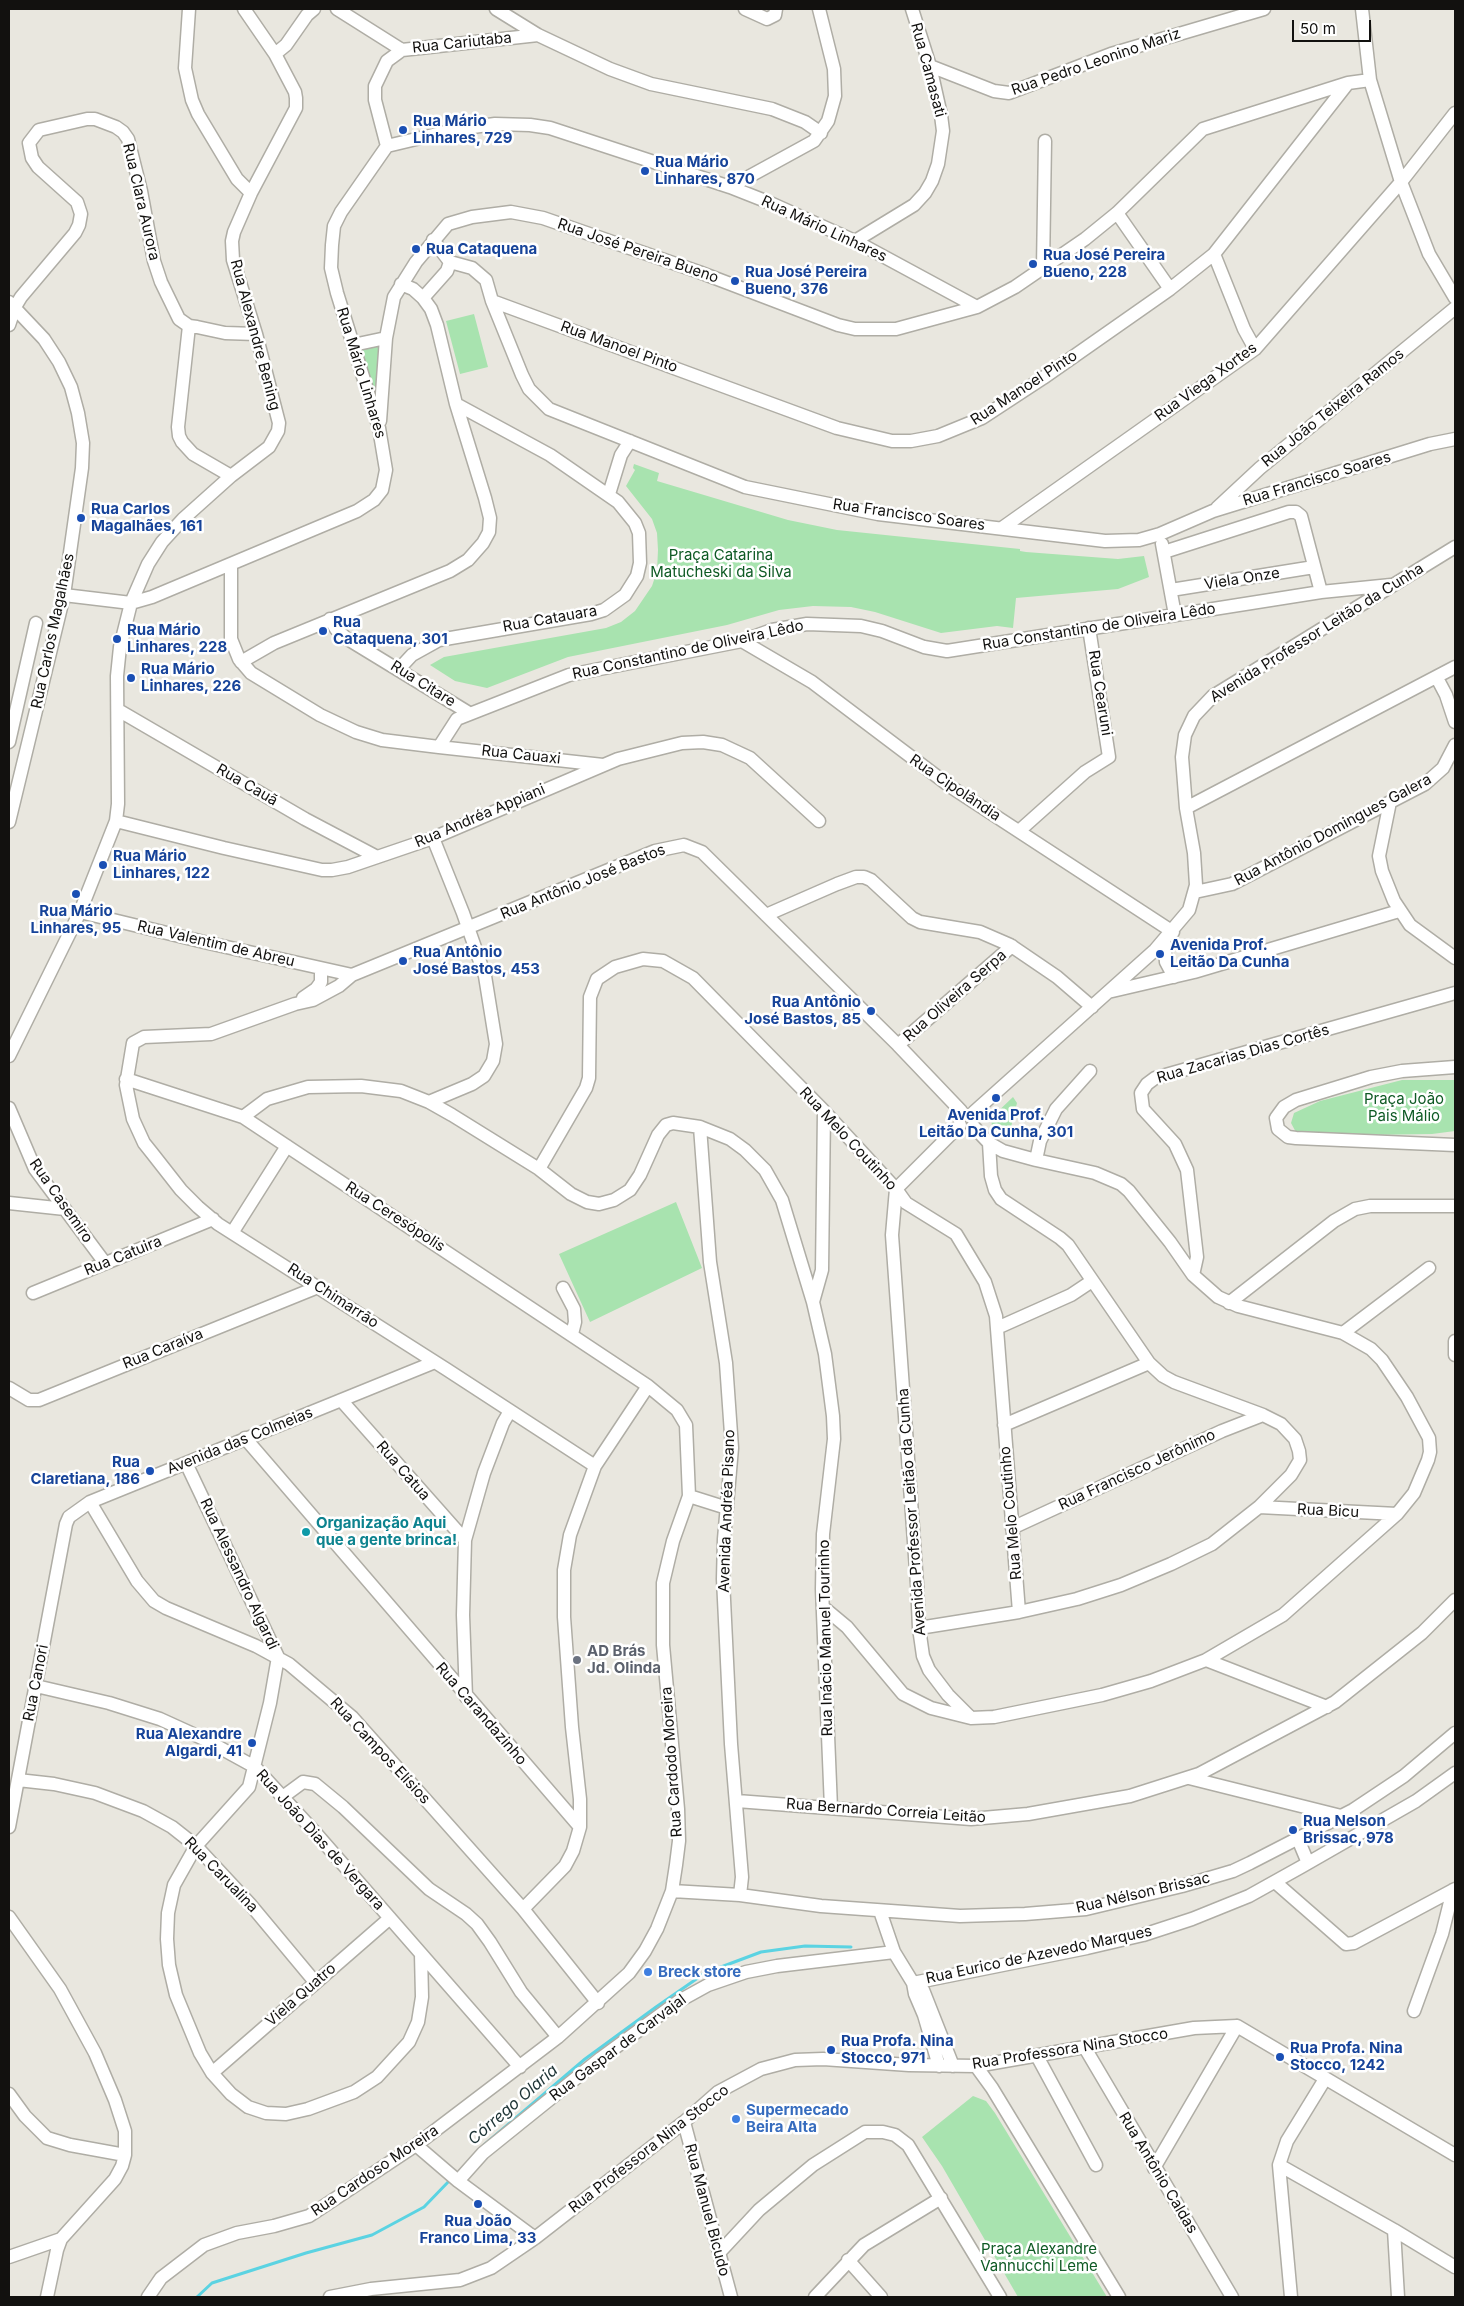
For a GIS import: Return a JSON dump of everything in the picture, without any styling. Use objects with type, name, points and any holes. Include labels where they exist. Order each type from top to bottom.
[{"type":"street","points":[[189,9],[185,68],[192,100],[237,179],[251,193]]},
{"type":"street","name":"Rua Alexandre Bening","points":[[130,603],[148,564],[162,542],[183,519],[231,476],[269,447],[278,431],[279,423],[232,252],[234,232],[251,193],[296,108],[295,92],[275,54],[244,9]]},
{"type":"street","points":[[275,54],[286,45],[307,15],[314,9]]},
{"type":"street","name":"Rua Cariutaba","points":[[337,9],[402,50],[538,35]]},
{"type":"street","points":[[496,9],[538,35],[610,69],[651,84],[772,108],[805,122],[821,133]]},
{"type":"street","points":[[745,9],[767,19],[775,16],[776,9]]},
{"type":"street","points":[[730,187],[807,145],[821,133],[828,121],[835,96],[834,69],[819,9]]},
{"type":"street","name":"Rua Camasati","points":[[856,241],[914,204],[925,193],[938,164],[943,131],[942,116],[930,66],[912,9]]},
{"type":"street","name":"Rua Pedro Leonino Mariz","points":[[930,66],[994,91],[1009,93],[1111,54],[1264,9]]},
{"type":"street","points":[[1362,9],[1370,80],[1401,182],[1429,254],[1455,298]]},
{"type":"street","points":[[387,146],[375,100],[375,86],[387,61],[402,50]]},
{"type":"street","name":"Rua José Pereira Bueno","points":[[401,284],[433,240],[448,224],[472,217],[510,212],[543,218],[854,329],[896,329],[978,307],[1015,287],[1085,239],[1117,213],[1203,129],[1348,83],[1370,80]]},
{"type":"street","name":"Rua Manoel Pinto","points":[[492,301],[837,428],[892,441],[910,441],[938,436],[982,418],[1043,378],[1170,290],[1214,254],[1348,83]]},
{"type":"street","name":"Rua Viega Xortes","points":[[1002,528],[1255,349],[1401,182],[1455,112]]},
{"type":"street","name":"Rua Clara Aurora","points":[[12,305],[74,233],[79,225],[81,214],[77,202],[38,167],[32,158],[30,143],[39,130],[87,119],[95,119],[116,127],[123,132],[128,140],[141,191],[154,262],[174,312],[189,326]]},
{"type":"street","name":"Rua Mário Linhares","points":[[130,603],[152,597],[231,565],[357,511],[374,500],[382,490],[386,470],[380,428],[337,293],[332,268],[334,226],[341,212],[387,146],[458,129],[495,124],[530,125],[550,128],[730,187],[856,241],[978,307]]},
{"type":"street","points":[[1044,268],[1045,141]]},
{"type":"street","points":[[1117,213],[1170,290]]},
{"type":"street","points":[[423,298],[447,271],[450,262],[433,240]]},
{"type":"street","points":[[1214,254],[1244,329],[1255,349]]},
{"type":"street","name":"Rua Francisco Soares","points":[[450,262],[472,268],[486,280],[492,301],[522,375],[536,398],[548,409],[745,487],[878,514],[1105,541],[1139,540],[1160,534],[1214,511],[1430,444],[1455,440]]},
{"type":"street","points":[[241,662],[274,642],[450,571],[468,560],[483,543],[489,532],[490,518],[456,404],[437,325],[431,309],[423,298],[413,289],[401,284],[394,297],[386,338],[380,428]]},
{"type":"street","points":[[9,325],[12,305]]},
{"type":"street","name":"Rua Carlos Magalhães","points":[[10,814],[64,594],[82,468],[83,443],[71,387],[59,362],[44,339],[12,305]]},
{"type":"street","name":"Rua João Teixeira Ramos","points":[[1214,511],[1260,468],[1455,308]]},
{"type":"street","points":[[231,476],[193,454],[179,436],[178,427],[189,326],[225,333],[256,334]]},
{"type":"street","points":[[353,346],[386,338]]},
{"type":"street","name":"Rua Catauara","points":[[399,669],[412,655],[438,640],[590,614],[615,604],[625,595],[637,576],[640,563],[641,544],[635,523],[609,494],[550,455],[456,404]]},
{"type":"street","points":[[609,494],[620,460],[630,441]]},
{"type":"street","points":[[1164,552],[1294,511],[1302,516],[1320,592]]},
{"type":"street","points":[[1160,534],[1175,615]]},
{"type":"street","name":"Avenida Professor Leitão da Cunha","points":[[974,1112],[1092,1007],[1168,936],[1189,910],[1195,892],[1194,853],[1186,808],[1182,746],[1190,724],[1202,706],[1213,696],[1455,547]]},
{"type":"street","points":[[231,565],[231,639],[241,662],[251,673],[299,704],[336,724],[382,740],[439,747]]},
{"type":"street","name":"Viela Onze","points":[[1171,590],[1314,567]]},
{"type":"street","name":"Rua Constantino de Oliveira Lêdo","points":[[439,747],[453,723],[469,713],[540,685],[585,671],[742,641],[772,630],[798,625],[838,624],[882,631],[924,647],[947,651],[1320,592],[1391,585]]},
{"type":"street","points":[[9,1056],[80,912],[116,821],[118,804],[117,676],[120,647],[130,603],[64,594]]},
{"type":"street","name":"Rua Citare","points":[[330,619],[340,634],[469,713]]},
{"type":"street","points":[[9,742],[36,622]]},
{"type":"street","name":"Rua Cearuni","points":[[1019,831],[1085,772],[1109,757],[1089,628]]},
{"type":"street","name":"Rua Cipolândia","points":[[742,641],[812,682],[923,767],[1019,831],[1168,936]]},
{"type":"street","points":[[1186,808],[1455,667]]},
{"type":"street","points":[[1436,678],[1446,695],[1455,722]]},
{"type":"street","name":"Rua Cauã","points":[[118,710],[305,819],[377,857]]},
{"type":"street","name":"Rua Andréa Appiani","points":[[116,821],[322,870],[348,867],[433,838],[618,759],[682,743],[703,742],[735,749],[762,767],[819,821]]},
{"type":"street","name":"Rua Antônio Domingues Galera","points":[[1195,892],[1232,884],[1390,802],[1434,777],[1447,762],[1455,745]]},
{"type":"street","name":"Rua Cauaxi","points":[[439,747],[603,765]]},
{"type":"street","points":[[1390,802],[1379,856],[1384,879],[1399,911],[1410,925],[1455,958]]},
{"type":"street","points":[[429,1102],[478,1081],[490,1069],[496,1044],[489,991],[468,928],[433,838]]},
{"type":"street","name":"Rua Antônio José Bastos","points":[[126,1079],[130,1052],[136,1040],[144,1037],[211,1034],[322,995],[339,986],[352,975],[655,851],[675,846],[694,848],[702,852],[898,1046],[960,1111]]},
{"type":"street","points":[[766,914],[837,884],[856,877],[864,877],[871,880],[912,918],[920,922],[980,932],[1012,946],[1057,976],[1092,1007]]},
{"type":"street","points":[[1108,992],[1174,977],[1399,911]]},
{"type":"street","name":"Rua Valentim de Abreu","points":[[80,912],[352,975]]},
{"type":"street","points":[[1168,936],[1166,962],[1174,977]]},
{"type":"street","name":"Rua Oliveira Serpa","points":[[898,1046],[1012,946]]},
{"type":"street","name":"Rua Melo Coutinho","points":[[539,1169],[582,1098],[586,1088],[589,1078],[590,997],[596,979],[615,967],[643,959],[663,960],[693,978],[824,1112],[914,1209],[956,1234],[985,1282],[996,1316],[1020,1612]]},
{"type":"street","name":"Rua Antônio José Bastos","points":[[295,1004],[316,989],[320,982],[321,969]]},
{"type":"street","name":"Rua Zacarias Dias Cortês","points":[[1193,1275],[1197,1257],[1187,1170],[1175,1144],[1142,1108],[1141,1093],[1147,1084],[1155,1078],[1455,993]]},
{"type":"street","points":[[1455,1067],[1402,1070],[1371,1077],[1296,1100],[1284,1107],[1276,1118],[1278,1129],[1288,1137],[1455,1144]]},
{"type":"street","points":[[1036,1160],[1040,1142],[1056,1109],[1090,1071]]},
{"type":"street","name":"Rua Ceresópolis","points":[[126,1079],[243,1117],[648,1386]]},
{"type":"street","name":"Rua Chimarrão","points":[[126,1079],[128,1102],[144,1143],[181,1190],[213,1219],[595,1466]]},
{"type":"street","name":"Rua Inácio Manuel Tourinho","points":[[243,1117],[267,1099],[308,1087],[331,1085],[388,1088],[429,1102],[539,1169],[580,1199],[599,1204],[622,1196],[636,1183],[658,1135],[666,1125],[673,1123],[700,1127],[716,1132],[738,1144],[770,1177],[782,1200],[813,1302],[825,1354],[834,1439],[823,1534],[823,1607],[831,1808]]},
{"type":"street","name":"Rua Casemiro","points":[[9,1108],[35,1169],[105,1263]]},
{"type":"street","points":[[823,1607],[847,1627],[903,1694],[931,1708],[971,1718],[994,1717],[1102,1695],[1150,1681],[1206,1660],[1298,1604],[1397,1514],[1414,1493],[1430,1452],[1429,1438],[1407,1397],[1382,1360],[1364,1344],[1344,1333],[1229,1303],[1209,1291],[1193,1275],[1129,1191],[1121,1184],[1095,1173],[1003,1151],[988,1143],[966,1125],[958,1115],[960,1111],[970,1109],[976,1117],[966,1125],[896,1188]]},
{"type":"street","points":[[813,1302],[822,1270],[824,1112]]},
{"type":"street","name":"Avenida Andréa Pisano","points":[[700,1127],[710,1262],[726,1363],[732,1448],[723,1579],[731,1744],[742,1877],[740,1895]]},
{"type":"street","points":[[918,1628],[1020,1612],[1077,1599],[1121,1585],[1171,1564],[1212,1544],[1259,1507],[1291,1475],[1300,1460],[1295,1439],[1288,1429],[1263,1415],[1174,1382],[1163,1376],[1149,1363],[1068,1245],[1000,1199],[991,1176],[988,1143]]},
{"type":"street","points":[[232,1233],[287,1146]]},
{"type":"street","name":"Avenida Professor Leitão da Cunha","points":[[896,1188],[892,1235],[917,1574],[918,1628],[923,1656],[928,1670],[948,1695],[971,1718]]},
{"type":"street","points":[[9,1203],[65,1209]]},
{"type":"street","points":[[1229,1303],[1334,1221],[1355,1209],[1370,1206],[1455,1206]]},
{"type":"street","name":"Rua Catuira","points":[[33,1293],[213,1219]]},
{"type":"street","points":[[1344,1333],[1430,1268]]},
{"type":"street","points":[[997,1328],[1062,1299],[1092,1281]]},
{"type":"street","name":"Rua Caraíva","points":[[9,1388],[29,1400],[39,1400],[318,1287]]},
{"type":"street","points":[[563,1288],[574,1310],[575,1322],[572,1334]]},
{"type":"street","points":[[1455,1341],[1455,1355]]},
{"type":"street","name":"Avenida das Colmeias","points":[[64,1539],[69,1517],[90,1502],[435,1362]]},
{"type":"street","points":[[1004,1424],[1149,1363]]},
{"type":"street","points":[[523,1909],[565,1866],[573,1851],[580,1827],[580,1799],[566,1648],[564,1570],[572,1528],[595,1466],[648,1386]]},
{"type":"street","name":"Rua Cardodo Moreira","points":[[520,2068],[598,2003],[629,1973],[657,1929],[672,1891],[678,1833],[663,1645],[663,1583],[673,1541],[689,1496],[686,1425],[677,1410],[648,1386]]},
{"type":"street","name":"Rua Catua","points":[[341,1400],[466,1540]]},
{"type":"street","points":[[466,1697],[463,1615],[466,1540],[484,1473],[502,1423],[510,1411]]},
{"type":"street","name":"Rua Francisco Jerônimo","points":[[1012,1528],[1222,1431],[1263,1415]]},
{"type":"street","name":"Rua Carandazinho","points":[[245,1438],[466,1697],[580,1827]]},
{"type":"street","name":"Rua Alessandro Algardi","points":[[186,1463],[278,1657],[270,1703],[249,1787],[196,1846],[174,1885],[168,1913],[167,1940],[169,1966],[176,1995],[196,2045],[212,2072],[231,2094],[243,2103],[266,2113],[286,2114],[308,2109],[354,2092],[377,2077],[409,2042],[418,2022],[422,1996],[421,1954]]},
{"type":"street","points":[[689,1496],[727,1508]]},
{"type":"street","name":"Rua Campos Elísios","points":[[90,1502],[137,1581],[154,1601],[278,1657],[301,1672],[352,1717],[523,1909],[598,2003]]},
{"type":"street","name":"Rua Bicu","points":[[1259,1507],[1397,1514]]},
{"type":"street","name":"Rua Canori","points":[[9,1827],[64,1539]]},
{"type":"street","name":"Rua Bernardo Correia Leitão","points":[[737,1801],[971,1819],[1009,1817],[1130,1796],[1189,1778],[1327,1707],[1381,1668],[1422,1633],[1455,1600]]},
{"type":"street","points":[[1206,1660],[1327,1707]]},
{"type":"street","name":"Rua João Dias de Vergara","points":[[36,1686],[109,1703],[160,1719],[204,1739],[255,1768],[284,1796],[520,2068]]},
{"type":"street","name":"Rua Nélson Brissac","points":[[672,1891],[740,1895],[821,1906],[960,1916],[1086,1909],[1182,1886],[1232,1871],[1341,1816],[1404,1776],[1455,1733]]},
{"type":"street","name":"Rua Eurico de Azevedo Marques","points":[[913,1983],[1087,1948],[1143,1934],[1200,1916],[1249,1896],[1308,1864],[1416,1801],[1455,1773]]},
{"type":"street","points":[[1189,1778],[1341,1816]]},
{"type":"street","name":"Rua Carualina","points":[[18,1780],[72,1787],[126,1804],[172,1827],[196,1846],[250,1904],[315,1982]]},
{"type":"street","points":[[284,1796],[303,1782],[315,1784],[350,1813],[429,1888],[466,1914],[486,1936],[525,1998],[558,2037]]},
{"type":"street","points":[[1298,1839],[1308,1864]]},
{"type":"street","points":[[1275,1882],[1346,1944],[1354,1943],[1454,1890]]},
{"type":"street","points":[[1414,2011],[1442,1934],[1454,1890]]},
{"type":"street","points":[[880,1911],[894,1952],[913,1983],[939,2066]]},
{"type":"street","points":[[9,1917],[60,1989],[95,2053],[121,2117],[124,2131],[125,2155],[122,2166],[115,2179],[62,2239],[54,2262],[47,2297]]},
{"type":"street","name":"Viela Quatro","points":[[212,2072],[390,1918]]},
{"type":"street","name":"Rua Gaspar de Carvajal","points":[[456,2180],[482,2153],[601,2058],[672,2006],[708,1985],[746,1972],[777,1966],[894,1952]]},
{"type":"street","points":[[913,1983],[923,1990],[952,2066]]},
{"type":"street","points":[[1154,2168],[1237,2026],[1455,2154]]},
{"type":"street","name":"Rua Professora Nina Stocco","points":[[330,2297],[371,2289],[468,2278],[504,2261],[684,2122],[718,2092],[761,2069],[796,2060],[823,2059],[939,2066],[976,2066],[1194,2028],[1237,2026]]},
{"type":"street","name":"Rua Antônio Caldas","points":[[1085,2048],[1154,2168],[1232,2297]]},
{"type":"street","points":[[1037,2056],[1096,2165]]},
{"type":"street","points":[[976,2066],[992,2088],[1118,2297]]},
{"type":"street","name":"Rua Cardoso Moreira","points":[[148,2297],[161,2278],[204,2245],[237,2233],[274,2226],[309,2216],[416,2145],[520,2068]]},
{"type":"street","points":[[1291,2297],[1278,2166],[1287,2141],[1325,2078]]},
{"type":"street","points":[[9,2094],[25,2116],[47,2138],[57,2142],[125,2155]]},
{"type":"street","name":"Rua Manuel Bicudo","points":[[684,2122],[731,2297]]},
{"type":"street","points":[[719,2253],[759,2210],[812,2164],[865,2132],[895,2135],[908,2145],[1000,2297]]},
{"type":"street","points":[[416,2145],[456,2180],[535,2238]]},
{"type":"street","points":[[1278,2166],[1394,2230],[1455,2267]]},
{"type":"street","points":[[815,2297],[864,2245],[941,2198]]},
{"type":"street","points":[[1394,2230],[1398,2297]]},
{"type":"street","points":[[9,2257],[62,2239]]},
{"type":"street","points":[[848,2260],[882,2297]]},
{"type":"green space","points":[[474,314],[488,367],[460,374],[446,321]]},
{"type":"green space","points":[[381,344],[377,406],[357,348]]},
{"type":"green space","name":"Praça Catarina Matucheski da Silva","points":[[634,464],[659,473],[657,481],[788,520],[837,530],[1020,549],[1020,551],[1026,552],[1118,559],[1144,556],[1149,577],[1118,589],[1016,598],[1013,628],[997,626],[941,633],[875,612],[851,607],[813,606],[779,610],[727,625],[568,657],[487,688],[455,681],[430,665],[444,657],[606,628],[621,622],[635,611],[652,586],[657,571],[658,550],[657,533],[652,519],[626,486],[635,470],[633,468]]},
{"type":"green space","name":"Praça João Pais Málio","points":[[1402,1080],[1455,1080],[1455,1131],[1432,1134],[1298,1136],[1291,1123],[1294,1113],[1320,1101]]},
{"type":"green space","points":[[1013,1097],[1017,1103],[1008,1139],[992,1126],[991,1118]]},
{"type":"green space","points":[[676,1202],[702,1268],[590,1322],[559,1254]]},
{"type":"green space","name":"Praça Alexandre Vannucchi Leme","points":[[973,2096],[986,2101],[995,2113],[1107,2297],[1018,2297],[942,2166],[922,2137]]},
{"type":"waterway","name":"Córrego Olaria","points":[[484,2145],[585,2059],[705,1973],[761,1952],[805,1946],[851,1947]]},
{"type":"waterway","name":"Córrego Olaria","points":[[197,2297],[212,2283],[306,2253],[372,2235],[424,2207],[450,2180]]},
{"type":"place","name":"Rua Mário Linhares, 729","points":[[403,130]]},
{"type":"place","name":"Rua Mário Linhares, 870","points":[[645,171]]},
{"type":"place","name":"Rua Cataquena","points":[[416,249]]},
{"type":"place","name":"Rua José Pereira Bueno, 228","points":[[1033,264]]},
{"type":"place","name":"Rua José Pereira Bueno, 376","points":[[735,281]]},
{"type":"place","name":"Rua Carlos Magalhães, 161","points":[[81,518]]},
{"type":"place","name":"Rua Cataquena, 301","points":[[323,631]]},
{"type":"place","name":"Rua Mário Linhares, 228","points":[[117,639]]},
{"type":"place","name":"Rua Mário Linhares, 226","points":[[131,678]]},
{"type":"place","name":"Rua Mário Linhares, 122","points":[[103,865]]},
{"type":"place","name":"Rua Mário Linhares, 95","points":[[76,894]]},
{"type":"place","name":"Avenida Prof. Leitão Da Cunha","points":[[1160,954]]},
{"type":"place","name":"Rua Antônio José Bastos, 453","points":[[403,961]]},
{"type":"place","name":"Rua Antônio José Bastos, 85","points":[[871,1011]]},
{"type":"place","name":"Avenida Prof. Leitão Da Cunha, 301","points":[[996,1098]]},
{"type":"place","name":"Rua Claretiana, 186","points":[[150,1471]]},
{"type":"place","name":"Organização Aqui que a gente brinca!","points":[[306,1532]]},
{"type":"place","name":"AD Brás Jd. Olinda","points":[[577,1660]]},
{"type":"place","name":"Rua Alexandre Algardi, 41","points":[[252,1743]]},
{"type":"place","name":"Rua Nelson Brissac, 978","points":[[1293,1830]]},
{"type":"place","name":"Breck store","points":[[648,1972]]},
{"type":"place","name":"Rua Profa. Nina Stocco, 971","points":[[831,2050]]},
{"type":"place","name":"Rua Profa. Nina Stocco, 1242","points":[[1280,2057]]},
{"type":"place","name":"Supermecado Beira Alta","points":[[736,2119]]},
{"type":"place","name":"Rua João Franco Lima, 33","points":[[478,2204]]}]
